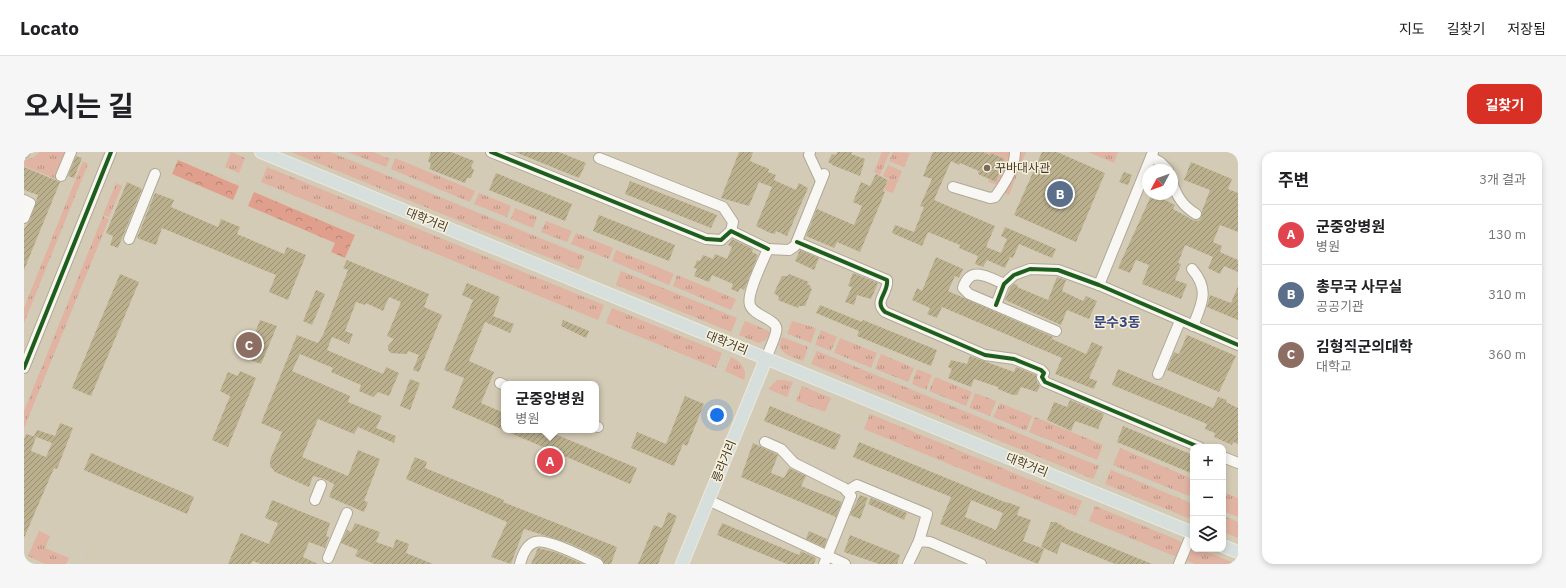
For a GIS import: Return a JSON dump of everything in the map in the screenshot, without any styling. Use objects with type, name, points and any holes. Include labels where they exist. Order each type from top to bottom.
[{"type":"main road","name":"대학거리","points":[[261,152],[1190,532]]},
{"type":"main road","name":"릉라거리","points":[[682,564],[766,359]]},
{"type":"main road","points":[[1226,547],[1238,552]]},
{"type":"street","points":[[61,176],[71,152]]},
{"type":"street","points":[[24,368],[111,152]]},
{"type":"street","points":[[491,152],[706,239],[721,240],[731,231],[733,222],[723,207],[598,158]]},
{"type":"street","points":[[731,231],[768,249],[789,250],[795,246],[823,177],[809,155],[810,152]]},
{"type":"street","points":[[953,187],[990,198],[994,197],[1006,179],[1015,158],[1015,152]]},
{"type":"street","points":[[1099,285],[1152,154],[1162,164]]},
{"type":"street","points":[[129,239],[155,174]]},
{"type":"street","points":[[1178,198],[1185,207],[1196,214]]},
{"type":"street","points":[[24,200],[30,202],[24,218]]},
{"type":"street","points":[[797,242],[886,280],[888,285],[879,303],[880,308],[885,312],[985,355],[1014,359],[1041,370],[1044,373],[1042,378],[1045,382],[1192,444]]},
{"type":"street","points":[[766,359],[777,331],[776,325],[755,312],[750,305],[749,296],[768,249]]},
{"type":"street","points":[[996,305],[1004,284],[1014,275],[1030,269],[1058,270],[1099,285],[1180,321],[1238,344]]},
{"type":"street","points":[[1192,269],[1200,278],[1204,293],[1193,326]]},
{"type":"street","points":[[1004,284],[982,274],[971,275],[965,280],[963,288],[969,294],[1056,331]]},
{"type":"street","points":[[1158,374],[1180,321]]},
{"type":"street","points":[[765,442],[781,449],[794,463],[839,485],[851,496],[825,560]]},
{"type":"street","points":[[1226,458],[1238,464]]},
{"type":"street","points":[[315,500],[321,484]]},
{"type":"street","points":[[847,491],[857,485],[927,514],[919,541],[908,564]]},
{"type":"street","points":[[708,500],[825,560],[845,564]]},
{"type":"street","points":[[328,558],[347,513]]},
{"type":"street","points":[[1180,563],[1190,538]]},
{"type":"street","points":[[919,541],[930,542],[981,564]]},
{"type":"street","points":[[520,564],[522,556],[529,546],[535,542],[545,542],[598,564]]},
{"type":"path","points":[[176,152],[1180,563]]},
{"type":"path","points":[[1226,514],[1238,519]]},
{"type":"path","points":[[78,564],[85,545]]},
{"type":"green space","points":[[40,152],[68,152],[56,179],[24,166],[24,160],[32,158]]},
{"type":"green space","points":[[231,152],[245,158],[239,173],[225,167]]},
{"type":"green space","points":[[291,152],[330,152],[584,256],[579,270]]},
{"type":"green space","points":[[348,152],[373,152],[390,159],[386,167]]},
{"type":"green space","points":[[882,152],[890,152],[880,175],[874,172]]},
{"type":"green space","points":[[893,152],[910,153],[904,167],[889,161]]},
{"type":"green space","points":[[984,152],[1012,152],[1012,156],[999,184],[997,185],[988,182],[989,179],[996,182],[1006,159]]},
{"type":"green space","points":[[1016,152],[1026,152],[1009,195],[1002,192]]},
{"type":"green space","points":[[1088,152],[1118,152],[1114,163]]},
{"type":"green space","points":[[395,158],[475,191],[470,202],[391,169]]},
{"type":"green space","points":[[178,160],[239,186],[233,200],[172,174]]},
{"type":"green space","points":[[83,161],[88,164],[24,323],[24,308]]},
{"type":"green space","points":[[888,165],[902,171],[893,193],[884,190],[889,179],[883,176]]},
{"type":"green space","points":[[267,167],[604,305],[598,320],[261,182]]},
{"type":"green space","points":[[116,183],[122,186],[109,217],[103,215]]},
{"type":"green space","points":[[254,192],[355,235],[345,258],[331,252],[335,243],[248,206]]},
{"type":"green space","points":[[479,193],[511,206],[507,217],[474,204]]},
{"type":"green space","points":[[515,208],[537,217],[533,228],[511,219]]},
{"type":"green space","points":[[103,216],[109,219],[24,428],[24,411]]},
{"type":"green space","points":[[546,221],[572,231],[567,242],[541,232]]},
{"type":"green space","points":[[576,233],[613,248],[609,259],[571,244]]},
{"type":"green space","points":[[616,250],[674,274],[669,285],[612,261]]},
{"type":"green space","points":[[621,271],[737,318],[731,332],[616,285]]},
{"type":"green space","points":[[677,275],[736,299],[731,310],[673,286]]},
{"type":"green space","points":[[612,308],[722,353],[716,368],[606,323]]},
{"type":"green space","points":[[745,321],[771,332],[766,340],[758,343],[739,335]]},
{"type":"green space","points":[[792,321],[816,328],[811,343],[787,334]]},
{"type":"green space","points":[[821,330],[837,337],[831,351],[815,345]]},
{"type":"green space","points":[[782,337],[808,347],[803,361],[783,352],[779,346]]},
{"type":"green space","points":[[840,338],[877,353],[871,368],[834,353]]},
{"type":"green space","points":[[817,351],[1099,466],[1093,479],[811,364]]},
{"type":"green space","points":[[881,354],[914,368],[908,382],[875,369]]},
{"type":"green space","points":[[731,357],[744,369],[744,380],[725,371]]},
{"type":"green space","points":[[917,369],[932,375],[926,390],[912,384]]},
{"type":"green space","points":[[935,377],[972,392],[966,406],[929,391]]},
{"type":"green space","points":[[777,380],[793,382],[787,397],[768,389]]},
{"type":"green space","points":[[802,386],[831,398],[825,412],[796,401]]},
{"type":"green space","points":[[975,393],[996,401],[990,416],[969,408]]},
{"type":"green space","points":[[1000,403],[1032,416],[1026,431],[993,417]]},
{"type":"green space","points":[[870,414],[1082,501],[1076,516],[864,429]]},
{"type":"green space","points":[[1035,417],[1103,445],[1097,460],[1029,432]]},
{"type":"green space","points":[[1120,448],[1190,478],[1190,494],[1189,496],[1113,465]]},
{"type":"green space","points":[[1111,470],[1190,503],[1190,519],[1105,484]]},
{"type":"green space","points":[[1226,493],[1238,498],[1238,517],[1226,512]]},
{"type":"green space","points":[[1095,506],[1180,541],[1183,544],[1179,558],[1089,521]]},
{"type":"green space","points":[[1226,517],[1238,522],[1238,538],[1226,533]]},
{"type":"green space","points":[[39,531],[50,536],[45,548],[69,558],[66,564],[45,564],[28,556]]},
{"type":"green space","points":[[1190,550],[1190,552],[1207,552],[1236,564],[1195,564],[1186,560]]},
{"type":"building","points":[[431,152],[451,152],[474,161],[471,167],[474,170],[471,178],[467,178],[465,183],[429,169],[431,164],[428,161]]},
{"type":"building","points":[[515,152],[559,152],[586,163],[579,178]]},
{"type":"building","points":[[739,152],[753,152],[750,161],[769,169],[768,172],[776,175],[774,180],[796,190],[799,183],[808,188],[787,236],[776,231],[775,234],[770,233],[756,226],[772,187],[759,182],[749,206],[721,198]]},
{"type":"building","points":[[837,152],[852,152],[851,154],[865,159],[860,176],[828,162],[832,154],[836,155]]},
{"type":"building","points":[[933,152],[983,152],[990,155],[991,153],[1005,159],[996,182],[978,174],[979,171],[951,161],[934,200],[995,226],[986,247],[1001,253],[1007,239],[1001,236],[1005,227],[1056,249],[1052,258],[1019,244],[1013,258],[1010,257],[1005,268],[987,260],[983,267],[975,264],[978,256],[959,248],[960,245],[928,232],[922,246],[892,233],[895,225],[914,232],[924,207],[920,206],[932,179],[923,176]]},
{"type":"building","points":[[1042,152],[1057,152],[1105,173],[1076,242],[1014,215]]},
{"type":"building","points":[[76,156],[82,158],[74,178],[68,176]]},
{"type":"building","points":[[1191,162],[1232,179],[1228,189],[1238,193],[1238,232],[1220,225],[1213,242],[1222,246],[1220,252],[1238,260],[1238,272],[1224,266],[1220,274],[1208,268],[1213,257],[1185,245],[1178,263],[1181,264],[1175,280],[1187,284],[1181,299],[1142,284],[1149,265],[1136,260],[1130,273],[1118,268],[1149,200],[1165,200],[1175,205],[1173,209],[1193,220],[1198,221],[1201,218],[1210,190],[1184,180]]},
{"type":"building","points":[[24,167],[60,182],[24,270],[24,229],[30,220],[38,195],[24,190]]},
{"type":"building","points":[[1124,172],[1132,175],[1128,185],[1119,182]]},
{"type":"building","points":[[496,173],[572,204],[565,221],[489,190]]},
{"type":"building","points":[[876,174],[888,180],[883,191],[885,192],[860,252],[837,242],[834,248],[806,236],[817,209],[854,225],[862,206],[853,202],[861,182],[870,186]]},
{"type":"building","points":[[630,181],[717,215],[711,228],[625,194]]},
{"type":"building","points":[[127,182],[142,189],[118,248],[110,245],[113,236],[106,233]]},
{"type":"building","points":[[155,193],[174,200],[171,207],[218,227],[221,219],[240,227],[237,234],[284,254],[287,247],[306,255],[288,300],[269,292],[276,275],[162,228],[156,245],[137,238]]},
{"type":"building","points":[[599,215],[675,245],[669,261],[593,231]]},
{"type":"building","points":[[732,239],[753,249],[752,252],[758,255],[744,290],[740,288],[738,292],[731,289],[733,284],[712,275],[709,282],[694,276],[697,269],[694,268],[697,260],[700,261],[703,255],[713,259],[715,254],[727,259],[732,247],[728,245]]},
{"type":"building","points":[[800,250],[819,258],[814,270],[795,261]]},
{"type":"building","points":[[936,257],[963,269],[959,278],[955,276],[948,291],[1053,337],[1052,339],[1086,354],[1092,342],[1103,347],[1089,378],[1097,381],[1094,389],[1055,374],[1062,358],[942,307],[937,318],[927,314],[930,308],[912,300],[917,288],[922,291]]},
{"type":"building","points":[[347,260],[429,294],[424,307],[442,315],[419,372],[413,370],[419,355],[408,351],[407,354],[391,353],[388,350],[388,346],[394,339],[387,336],[401,302],[389,297],[383,311],[366,303],[365,305],[356,302],[345,331],[353,334],[349,344],[332,337],[327,350],[383,374],[386,367],[399,373],[389,396],[378,392],[373,397],[359,391],[361,385],[331,372],[333,368],[300,354],[292,371],[350,396],[348,402],[382,416],[376,428],[396,436],[394,443],[358,427],[354,434],[318,419],[302,457],[348,476],[358,450],[380,459],[364,501],[368,502],[364,512],[329,497],[334,484],[324,479],[313,476],[309,487],[275,472],[270,466],[270,460],[282,432],[261,423],[297,335],[318,343],[323,335],[348,270],[343,268]]},
{"type":"building","points":[[853,273],[878,283],[871,299],[857,295],[854,305],[845,302],[852,287],[848,286]]},
{"type":"building","points":[[120,274],[139,282],[91,396],[72,388]]},
{"type":"building","points":[[789,274],[809,282],[807,284],[811,286],[810,288],[812,289],[805,306],[799,306],[798,308],[778,300],[779,297],[774,293],[782,276],[788,276]]},
{"type":"building","points":[[1057,277],[1066,280],[1062,291],[1083,301],[1086,296],[1097,301],[1089,319],[1067,310],[1061,325],[1005,300],[1010,288],[1014,284],[1018,285],[1017,287],[1048,300]]},
{"type":"building","points":[[467,283],[500,297],[493,316],[514,324],[510,333],[485,322],[469,361],[494,372],[481,403],[501,412],[501,429],[452,408],[464,378],[444,370],[473,300],[462,295]]},
{"type":"building","points":[[1238,286],[1238,320],[1207,307],[1210,295],[1231,303]]},
{"type":"building","points":[[316,290],[325,294],[312,325],[303,321]]},
{"type":"building","points":[[820,305],[862,322],[863,320],[937,350],[931,366],[857,336],[859,331],[816,313]]},
{"type":"building","points":[[260,320],[277,326],[261,364],[245,358]]},
{"type":"building","points":[[563,320],[589,331],[586,338],[561,326]]},
{"type":"building","points":[[1187,335],[1236,356],[1219,392],[1167,370],[1174,352],[1179,354]]},
{"type":"building","points":[[970,356],[1014,372],[1016,367],[1036,375],[1037,382],[1040,386],[1037,392],[1021,387],[1017,395],[1013,395],[998,389],[998,387],[974,379],[971,387],[948,378],[952,369],[948,367],[951,360],[967,364]]},
{"type":"building","points":[[1118,369],[1213,408],[1218,397],[1227,400],[1226,402],[1238,408],[1238,444],[1233,442],[1232,445],[1214,437],[1215,433],[1205,429],[1207,424],[1112,385]]},
{"type":"building","points":[[240,371],[256,378],[228,447],[212,440],[230,396],[220,391],[228,372],[238,376]]},
{"type":"building","points":[[410,379],[420,383],[410,410],[400,406]]},
{"type":"building","points":[[685,396],[704,404],[687,446],[683,444],[674,466],[631,448],[637,432],[666,444]]},
{"type":"building","points":[[1070,400],[1104,414],[1098,429],[1075,421],[1071,431],[1047,420],[1054,402],[1067,407]]},
{"type":"building","points":[[770,406],[841,435],[835,450],[764,421]]},
{"type":"building","points":[[60,423],[73,428],[57,469],[54,468],[24,538],[24,440],[26,434],[36,437],[31,451],[46,457],[52,443],[34,436],[37,430],[55,436]]},
{"type":"building","points":[[1123,426],[1190,454],[1190,473],[1117,442]]},
{"type":"building","points":[[511,433],[552,433],[637,468],[630,484]]},
{"type":"building","points":[[859,442],[1020,507],[1017,515],[1031,520],[1023,541],[1044,549],[1038,564],[940,524],[951,497],[853,457]],"holes":[[[971,500],[1003,513],[996,530],[965,517]]]},
{"type":"building","points":[[753,443],[778,455],[771,473],[784,478],[789,468],[806,476],[801,486],[842,502],[836,517],[741,477]]},
{"type":"building","points":[[91,453],[194,497],[187,514],[84,470]]},
{"type":"building","points":[[415,457],[427,462],[425,468],[504,500],[503,502],[617,547],[611,564],[604,564],[601,558],[569,543],[524,529],[511,564],[491,557],[507,522],[406,479]]},
{"type":"building","points":[[860,495],[868,498],[860,519],[850,515]]},
{"type":"building","points":[[871,498],[907,513],[904,520],[868,504]]},
{"type":"building","points":[[272,500],[330,523],[326,536],[329,537],[325,548],[309,542],[303,557],[318,564],[261,564],[253,561],[251,564],[228,564],[241,533],[269,544],[278,523],[265,518]]},
{"type":"building","points":[[668,512],[677,516],[658,564],[638,564],[654,525],[662,528]]},
{"type":"building","points":[[1051,522],[1056,522],[1067,529],[1152,564],[1115,564],[1061,542],[1057,554],[1041,547]]},
{"type":"building","points":[[355,523],[380,532],[376,542],[393,548],[396,539],[409,544],[406,553],[433,564],[374,564],[355,556],[358,550],[341,543],[347,530],[351,532]]},
{"type":"building","points":[[722,523],[799,555],[801,551],[816,558],[814,564],[787,564],[717,535]]},
{"type":"building","points":[[809,531],[827,539],[824,547],[806,539]]},
{"type":"building","points":[[850,535],[900,555],[897,564],[879,564],[844,552]]},
{"type":"building","points":[[538,548],[555,552],[583,564],[531,564]]},
{"type":"cycle path","points":[[24,368],[111,152]]},
{"type":"cycle path","points":[[491,152],[706,239],[721,240],[731,231],[768,249]]},
{"type":"cycle path","points":[[797,242],[887,280],[886,289],[881,300],[882,308],[885,312],[985,355],[1014,359],[1041,370],[1044,373],[1042,377],[1045,382],[1192,444]]},
{"type":"cycle path","points":[[996,305],[1004,284],[1014,275],[1030,269],[1058,270],[1099,285],[1238,345]]},
{"type":"place","name":"꾸바대사관","points":[[987,168]]},
{"type":"place","name":"총무국 사무실","points":[[1060,194]]},
{"type":"place","name":"김형직군의대학","points":[[249,345]]},
{"type":"place","name":"군중앙병원","points":[[550,461]]},
{"type":"district","name":"문수3동","points":[[1117,322]]}]
